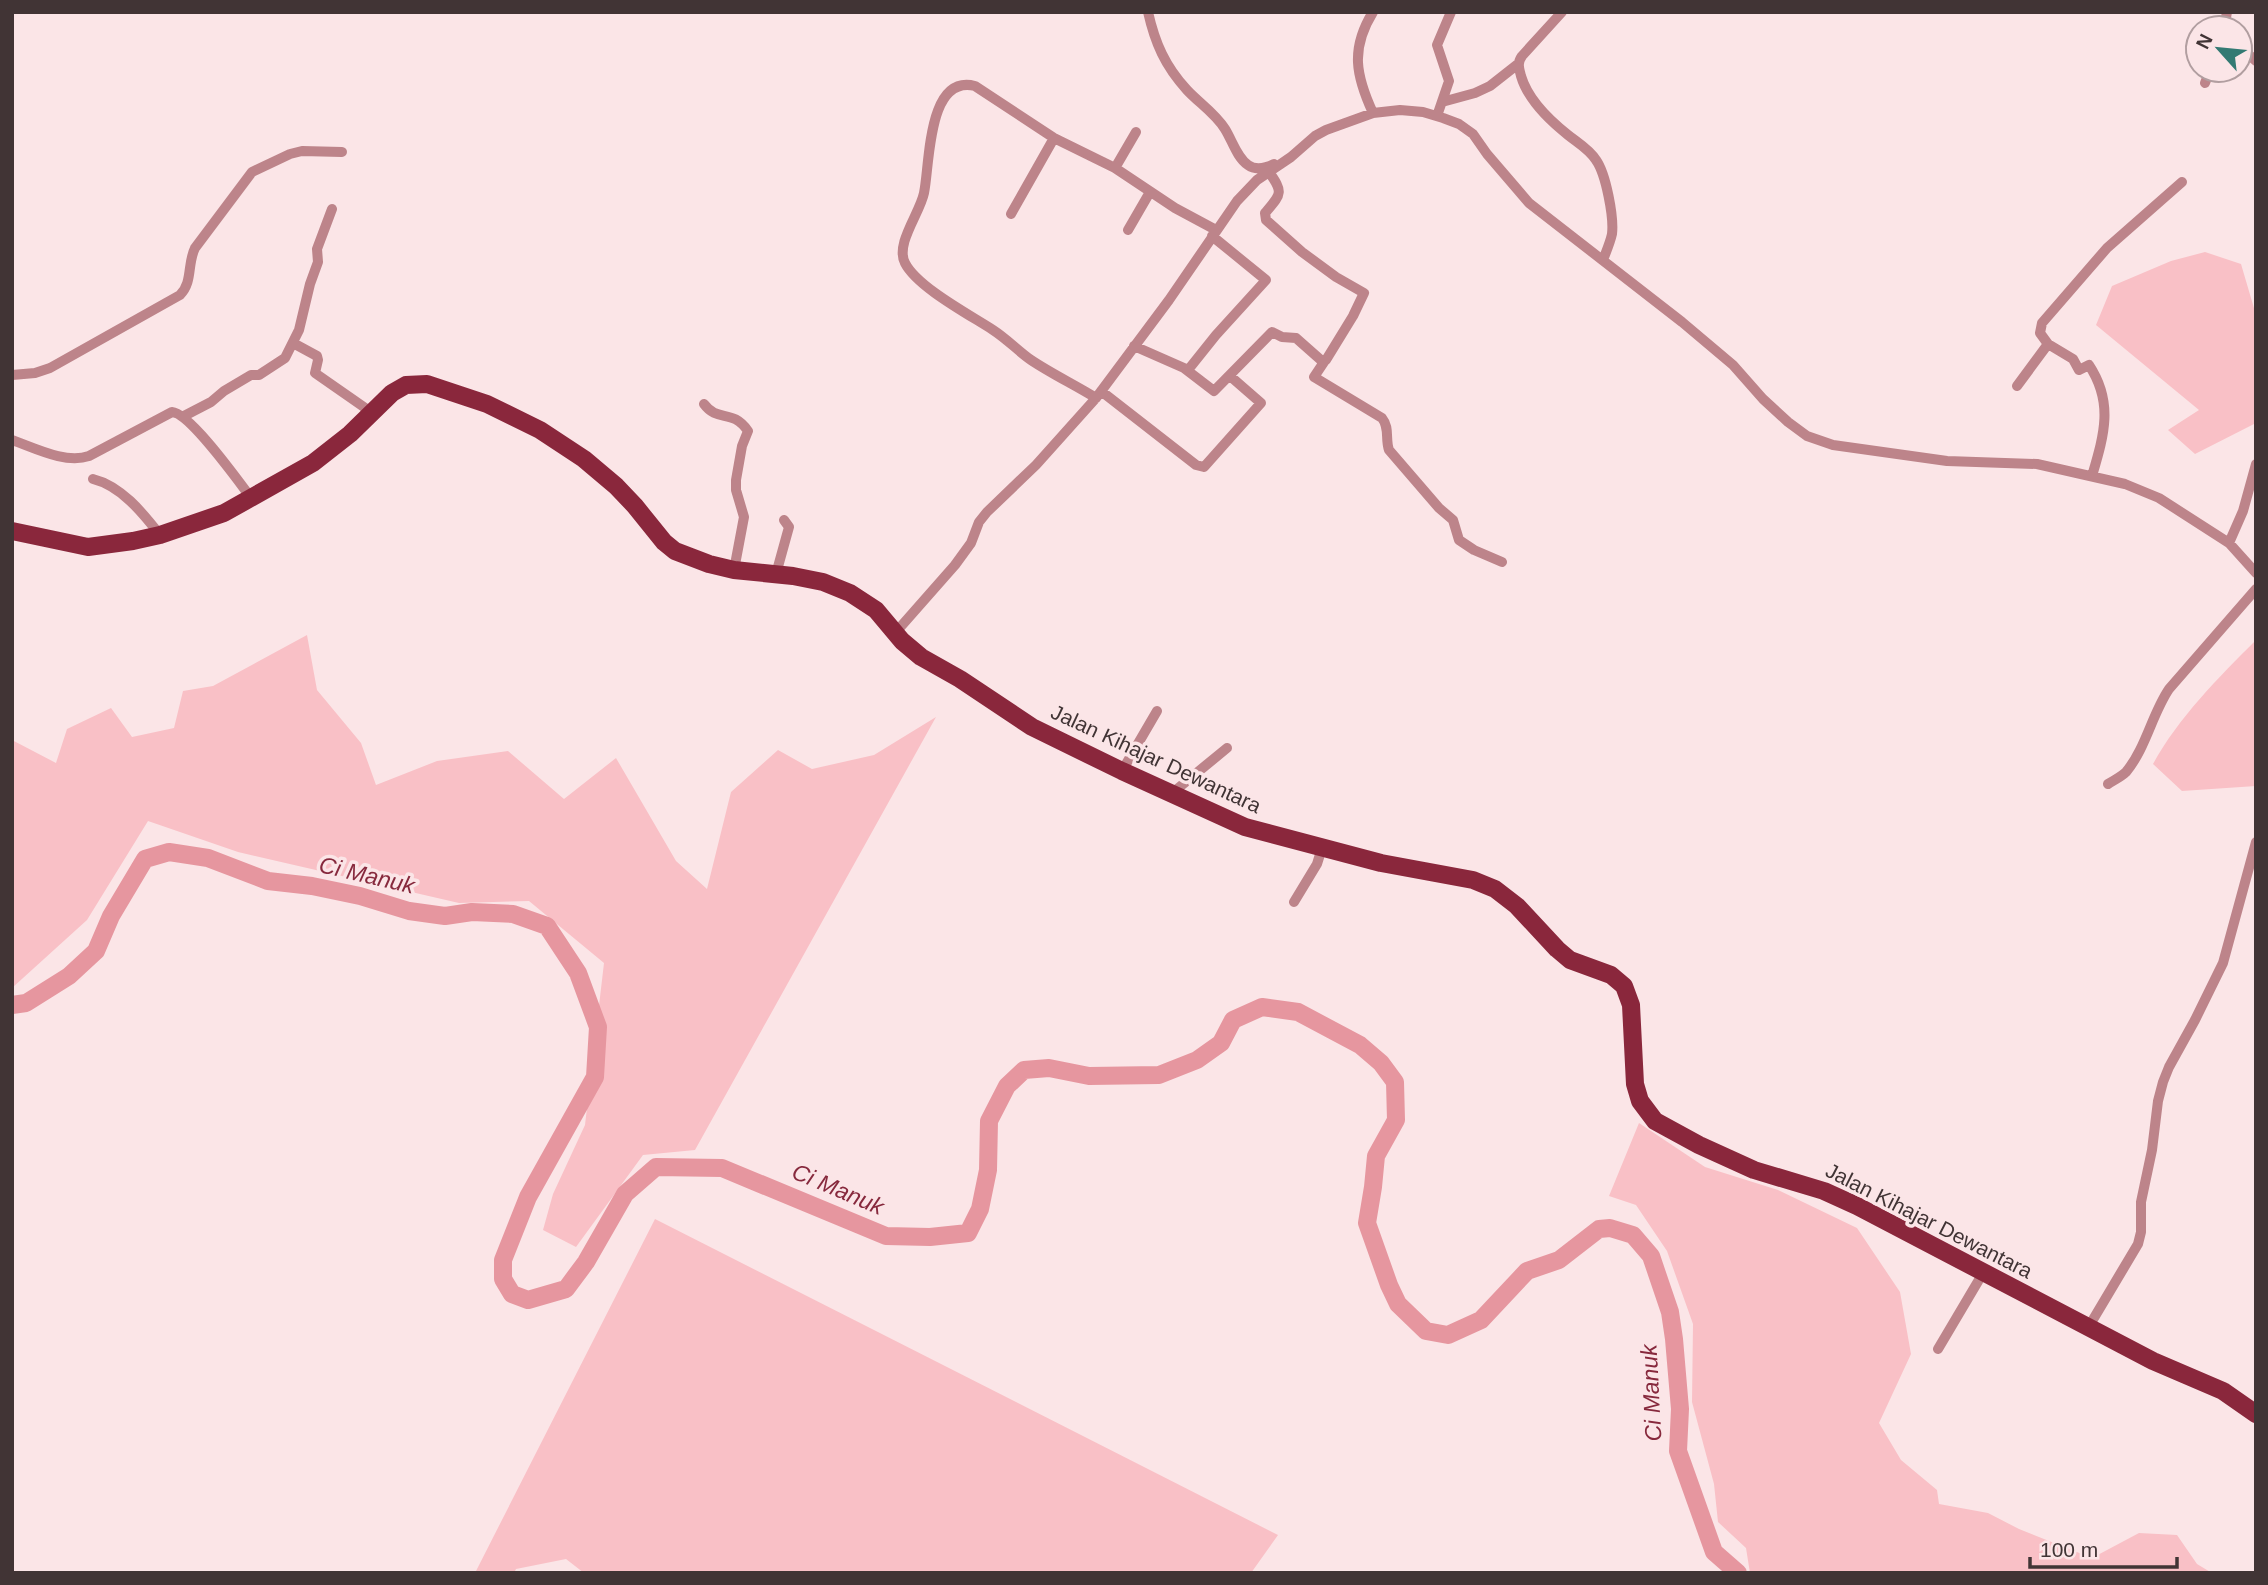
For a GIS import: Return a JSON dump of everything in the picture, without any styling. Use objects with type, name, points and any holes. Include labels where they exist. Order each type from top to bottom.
[{"type":"main road","name":"Jalan Kihajar Dewantara","points":[[12,530],[88,547],[160,535],[206,520],[252,499],[322,456],[398,389],[419,383],[505,412],[557,441],[603,475],[675,551],[694,560],[734,570],[823,582],[850,593],[876,610],[902,641],[921,657],[960,679],[1032,727],[1122,771],[1245,827],[1381,863],[1473,880],[1504,895],[1563,954],[1581,965],[1611,975],[1624,986],[1631,1005],[1635,1084],[1640,1101],[1655,1121],[1754,1170],[1839,1197],[2152,1361],[2252,1406]]},
{"type":"street","points":[[1148,12],[1152,33],[1166,64],[1186,89],[1219,121],[1241,159],[1247,165],[1262,169],[1291,157]]},
{"type":"street","points":[[1373,12],[1360,40],[1357,58],[1362,90],[1373,113]]},
{"type":"street","points":[[1437,116],[1449,79],[1437,45],[1451,12]]},
{"type":"street","points":[[1442,102],[1490,86],[1518,64],[1522,56],[1562,12]]},
{"type":"street","points":[[1518,64],[1523,84],[1534,102],[1592,154],[1601,168],[1612,225],[1612,234],[1603,260]]},
{"type":"street","points":[[1188,370],[1266,280],[1214,233],[1115,168],[1054,138],[975,86],[960,85],[952,90],[944,97],[936,114],[920,209],[902,247],[902,255],[912,273],[929,288],[1010,342],[1030,359],[1099,394],[1202,467],[1206,466],[1261,403],[1230,376]]},
{"type":"street","points":[[896,632],[955,565],[971,543],[979,522],[987,512],[1036,466],[1099,394],[1169,300],[1237,201],[1257,180],[1291,157],[1307,141],[1326,130],[1373,113],[1400,110],[1437,116],[1459,124],[1473,134],[1529,203],[1723,356],[1763,399],[1807,436],[1833,445],[1947,461],[2037,464],[2125,484],[2159,498],[2229,543],[2256,573]]},
{"type":"street","points":[[1115,168],[1136,132]]},
{"type":"street","points":[[1012,214],[1054,138]]},
{"type":"street","points":[[12,376],[50,368],[180,295],[188,284],[191,256],[195,248],[252,172],[302,151],[342,152]]},
{"type":"street","points":[[1269,172],[1278,184],[1280,193],[1265,214],[1266,219],[1302,252],[1364,293],[1353,316],[1314,377],[1382,418],[1387,423],[1389,450],[1453,520],[1460,540],[1474,550],[1502,562]]},
{"type":"street","points":[[2092,475],[2106,421],[2104,395],[2089,365],[2079,370],[2073,359],[2048,344],[2040,332],[2042,323],[2107,248],[2182,182]]},
{"type":"street","points":[[1128,230],[1150,192]]},
{"type":"street","points":[[184,416],[211,402],[251,375],[259,375],[281,362],[299,330],[318,262],[318,244],[332,209]]},
{"type":"street","points":[[1134,346],[1188,370],[1214,391],[1272,332],[1282,337],[1296,338],[1324,362]]},
{"type":"street","points":[[293,343],[317,356],[316,373],[371,412]]},
{"type":"street","points":[[2017,386],[2048,344]]},
{"type":"street","points":[[704,404],[713,413],[735,419],[748,431],[742,446],[736,480],[736,490],[744,517],[734,570]]},
{"type":"street","points":[[12,440],[49,453],[79,458],[89,456],[172,412],[177,412],[203,437],[252,499]]},
{"type":"street","points":[[2229,543],[2243,511],[2256,464]]},
{"type":"street","points":[[93,479],[111,485],[136,506],[160,535]]},
{"type":"street","points":[[776,574],[789,527],[783,520]]},
{"type":"street","points":[[2108,784],[2120,777],[2132,762],[2169,689],[2256,589]]},
{"type":"street","points":[[1122,771],[1157,711]]},
{"type":"street","points":[[1171,794],[1227,748]]},
{"type":"street","points":[[2088,1328],[2138,1244],[2141,1233],[2141,1202],[2163,1082],[2223,963],[2256,842]]},
{"type":"street","points":[[1294,902],[1317,864],[1322,848]]},
{"type":"street","points":[[1938,1349],[1983,1273]]},
{"type":"shaded area","points":[[2205,252],[2241,264],[2256,315],[2256,423],[2195,454],[2168,430],[2199,410],[2096,325],[2112,286],[2171,261]]},
{"type":"shaded area","points":[[307,635],[317,690],[361,743],[376,785],[437,761],[508,751],[564,799],[616,758],[676,861],[707,889],[731,792],[778,750],[812,769],[874,755],[936,717],[695,1150],[643,1155],[576,1247],[543,1230],[553,1194],[585,1125],[604,963],[529,901],[459,903],[238,852],[148,821],[87,920],[12,988],[12,740],[56,763],[67,729],[111,708],[132,737],[174,728],[183,691],[213,686]]},
{"type":"shaded area","points":[[2256,640],[2256,786],[2182,791],[2153,764],[2187,714]]},
{"type":"shaded area","points":[[1639,1123],[1705,1167],[1778,1190],[1857,1228],[1900,1292],[1911,1354],[1879,1423],[1901,1460],[1937,1490],[1939,1504],[1988,1513],[2019,1529],[2092,1558],[2139,1533],[2177,1535],[2197,1564],[2212,1573],[1750,1573],[1746,1548],[1718,1522],[1714,1484],[1692,1402],[1693,1324],[1667,1251],[1636,1205],[1609,1196]]},
{"type":"shaded area","points":[[655,1219],[1278,1535],[1251,1573],[584,1573],[566,1559],[516,1569],[514,1573],[475,1573]]},
{"type":"waterway","name":"Ci Manuk","points":[[12,1005],[26,1003],[69,976],[96,951],[111,916],[145,859],[169,852],[208,858],[268,881],[312,886],[360,896],[409,911],[445,916],[472,912],[513,914],[547,926],[578,973],[598,1027],[595,1077],[528,1197],[503,1260],[503,1279],[512,1294],[528,1300],[566,1289],[586,1262],[625,1194],[656,1167],[722,1168],[886,1236],[930,1237],[968,1233],[980,1209],[988,1170],[989,1121],[1007,1086],[1024,1070],[1049,1068],[1089,1076],[1159,1075],[1197,1060],[1221,1043],[1233,1020],[1262,1007],[1298,1012],[1360,1045],[1381,1063],[1395,1082],[1396,1120],[1376,1156],[1367,1223],[1398,1304],[1426,1331],[1448,1335],[1481,1320],[1527,1271],[1559,1260],[1599,1229],[1610,1228],[1633,1235],[1651,1256],[1670,1312],[1674,1339],[1680,1409],[1678,1451],[1714,1552],[1738,1573]]}]
